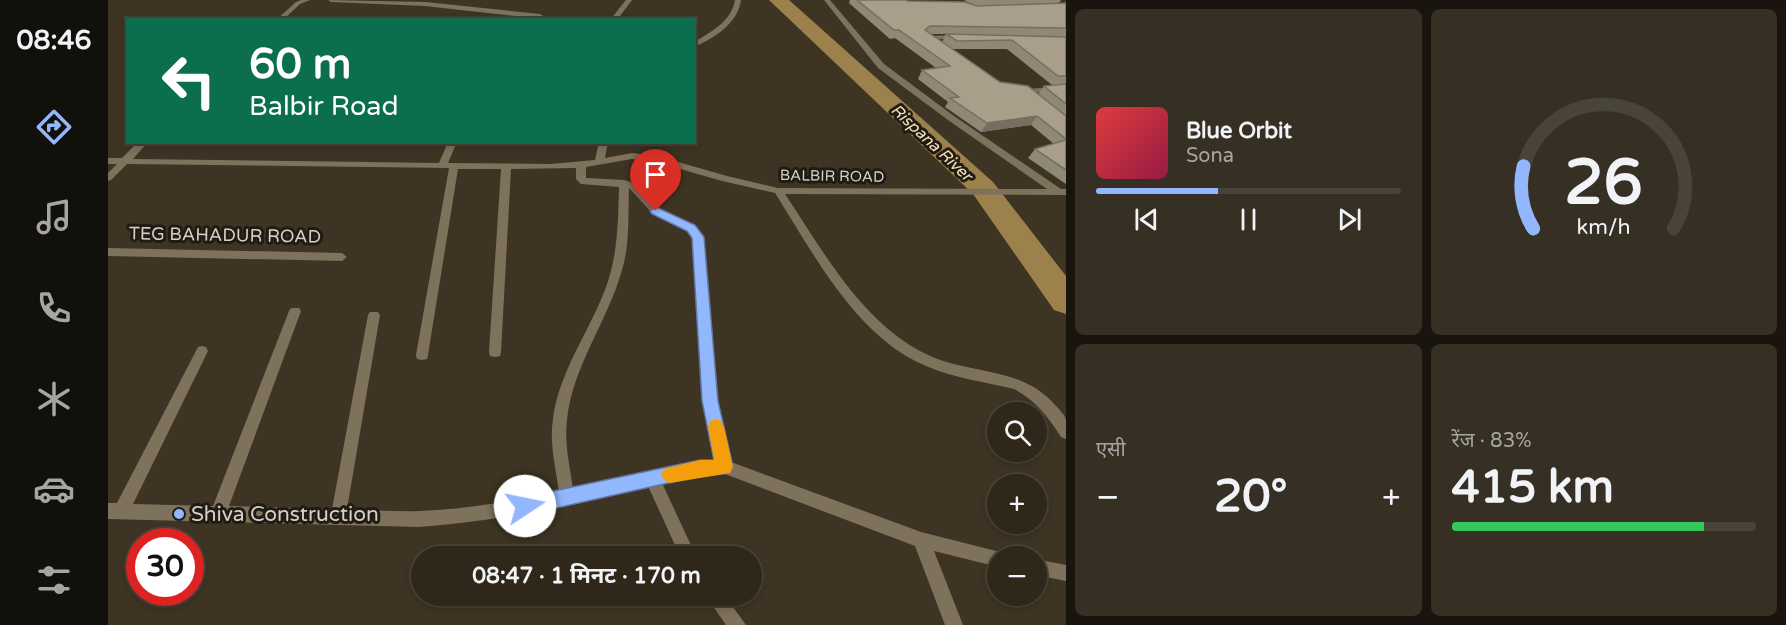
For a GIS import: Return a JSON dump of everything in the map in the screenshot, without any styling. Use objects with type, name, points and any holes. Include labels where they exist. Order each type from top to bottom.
[{"type":"street","points":[[281,18],[298,3],[307,0]]},
{"type":"street","points":[[331,0],[425,4],[544,18]]},
{"type":"street","points":[[615,18],[629,0]]},
{"type":"street","points":[[696,44],[731,18],[737,9],[738,0]]},
{"type":"street","points":[[827,0],[881,66],[945,114],[1064,194]]},
{"type":"street","points":[[937,46],[926,37],[974,38]]},
{"type":"street","points":[[1008,91],[1066,89]]},
{"type":"street","points":[[1025,91],[1033,98]]},
{"type":"street","points":[[108,178],[142,144]]},
{"type":"street","points":[[422,355],[453,144]]},
{"type":"street","points":[[600,160],[604,144]]},
{"type":"street","name":"BALBIR ROAD","points":[[108,161],[506,167],[581,165],[600,160],[645,156],[735,182],[778,191],[1064,194]]},
{"type":"street","points":[[581,165],[581,179],[584,182],[624,183],[636,189],[660,214],[691,228],[698,237],[710,401],[724,467]]},
{"type":"street","points":[[495,352],[506,167]]},
{"type":"street","points":[[567,498],[560,434],[561,410],[616,273],[621,254],[624,183]]},
{"type":"street","points":[[778,191],[847,291],[880,330],[921,358],[1017,384],[1030,390],[1051,409],[1066,432]]},
{"type":"street","name":"TEG BAHADUR ROAD","points":[[108,252],[342,257]]},
{"type":"street","points":[[218,514],[295,311]]},
{"type":"street","points":[[338,517],[374,315]]},
{"type":"street","points":[[202,351],[115,512],[419,519],[460,517],[567,498],[700,468],[724,467],[921,540],[987,556]]},
{"type":"street","points":[[652,478],[683,546]]},
{"type":"street","points":[[921,540],[954,625]]},
{"type":"street","points":[[1047,569],[1066,573]]},
{"type":"street","points":[[723,606],[737,625]]},
{"type":"building","points":[[857,0],[965,2],[977,6],[1066,3],[1066,28],[930,26],[925,30],[1000,82],[1028,86],[1066,116],[1066,139],[1037,116],[987,123],[950,98],[959,97],[922,70],[950,66],[899,30],[894,30]]},
{"type":"building","points":[[946,34],[1066,37],[1066,76],[1058,76],[1012,40],[957,41]]},
{"type":"building","points":[[1066,84],[1066,104],[1044,86]]},
{"type":"building","points":[[1066,140],[1066,170],[1035,149]]},
{"type":"waterway","name":"Rispana River","points":[[778,0],[983,188],[1066,301]]},
{"type":"slow traffic","points":[[670,475],[700,468],[724,467],[716,427]]},
{"type":"place","name":"Shiva Construction","points":[[179,514]]},
{"type":"route","points":[[525,506],[700,468],[724,467],[710,401],[698,237],[691,228],[666,218],[656,211]]}]
